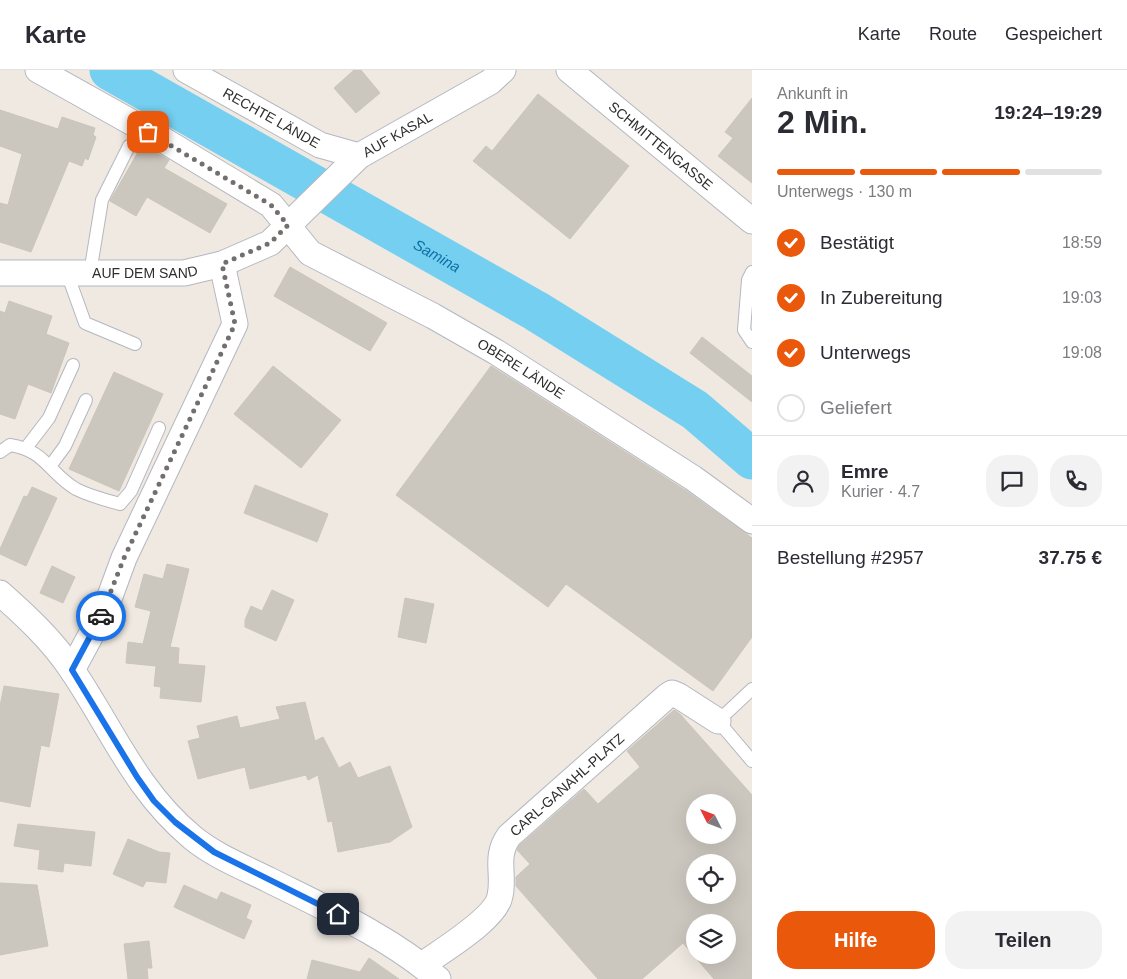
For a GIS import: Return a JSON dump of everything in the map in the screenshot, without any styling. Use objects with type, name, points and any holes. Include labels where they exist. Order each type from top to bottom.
[{"type":"street","name":"OBERE LÄNDE","points":[[38,70],[295,219],[297,240],[310,253],[433,316],[496,352],[693,478],[752,521]]},
{"type":"street","name":"RECHTE LÄNDE","points":[[186,70],[351,162]]},
{"type":"street","name":"AUF KASAL","points":[[295,219],[351,162],[490,82],[502,70]]},
{"type":"street","name":"SCHMITTENGASSE","points":[[569,70],[752,221]]},
{"type":"street","name":"AUF DEM SAND","points":[[0,273],[184,273],[222,264],[270,243],[295,219]]},
{"type":"street","points":[[72,670],[106,606],[124,558],[235,324],[222,264]]},
{"type":"street","points":[[0,593],[31,621],[72,670],[137,777],[154,801],[194,839],[214,852],[338,914],[430,972]]},
{"type":"street","name":"CARL-GANAHL-PLATZ","points":[[430,972],[497,905],[500,896],[501,850],[509,836],[666,697],[672,693],[679,696],[718,721]]},
{"type":"lane","points":[[129,146],[102,200],[79,273],[85,323],[136,344]]},
{"type":"lane","points":[[752,272],[748,280],[744,330],[752,342]]},
{"type":"lane","points":[[26,448],[49,418],[73,365]]},
{"type":"lane","points":[[51,465],[65,446],[86,400]]},
{"type":"lane","points":[[0,452],[10,445],[26,448],[51,465],[59,475],[76,488],[102,500],[120,504],[130,491],[159,428]]},
{"type":"lane","points":[[718,721],[752,690]]},
{"type":"lane","name":"CARL-GANAHL-PLATZ","points":[[718,721],[752,761]]},
{"type":"building","points":[[354,70],[361,70],[380,93],[356,113],[334,88]]},
{"type":"building","points":[[538,94],[629,166],[570,239],[473,161],[486,146],[492,151]]},
{"type":"building","points":[[752,98],[752,183],[718,156],[733,138],[725,132]]},
{"type":"building","points":[[0,110],[58,129],[62,117],[95,128],[93,135],[96,137],[88,160],[85,158],[82,166],[69,161],[31,252],[0,242],[0,203],[8,205],[22,154],[0,146]]},
{"type":"building","points":[[142,145],[169,160],[164,168],[227,204],[210,233],[147,197],[136,216],[110,201]]},
{"type":"building","points":[[290,267],[387,323],[370,351],[274,296]]},
{"type":"building","points":[[9,301],[52,316],[46,334],[69,343],[51,393],[28,384],[15,419],[0,414],[0,311],[5,313]]},
{"type":"building","points":[[702,337],[752,376],[752,402],[690,353]]},
{"type":"building","points":[[273,366],[341,420],[301,468],[234,414]]},
{"type":"building","points":[[491,366],[685,490],[752,538],[752,637],[713,691],[566,584],[548,607],[396,495]]},
{"type":"building","points":[[114,372],[163,394],[119,491],[69,469]]},
{"type":"building","points":[[255,485],[328,514],[317,542],[244,513]]},
{"type":"building","points":[[32,487],[57,498],[26,566],[0,554],[0,549],[24,496],[27,497]]},
{"type":"building","points":[[167,564],[189,569],[170,647],[179,648],[178,664],[205,666],[201,702],[160,698],[161,687],[154,686],[156,666],[126,663],[128,642],[143,644],[151,611],[135,607],[144,574],[163,579]]},
{"type":"building","points":[[52,566],[75,577],[63,603],[40,593]]},
{"type":"building","points":[[272,590],[294,600],[276,641],[245,627],[245,620],[251,606],[262,611]]},
{"type":"building","points":[[405,598],[434,604],[426,643],[398,637]]},
{"type":"building","points":[[4,686],[59,694],[49,747],[41,745],[30,807],[0,801],[0,706]]},
{"type":"building","points":[[305,702],[315,741],[323,737],[339,768],[350,762],[358,778],[390,766],[412,827],[390,842],[338,852],[332,821],[328,822],[318,775],[308,780],[306,775],[250,789],[245,767],[198,779],[188,741],[200,738],[197,726],[237,716],[240,728],[280,719],[276,707]]},
{"type":"building","points":[[674,710],[680,714],[752,795],[752,979],[714,979],[701,964],[736,964],[736,914],[686,914],[686,946],[683,943],[642,979],[598,979],[516,886],[516,877],[530,864],[517,850],[520,845],[584,789],[598,804],[640,767],[627,751]]},
{"type":"building","points":[[18,824],[95,832],[91,866],[64,863],[63,872],[38,869],[40,850],[14,846]]},
{"type":"building","points":[[128,839],[159,852],[170,853],[166,883],[146,881],[143,887],[113,874]]},
{"type":"building","points":[[0,883],[37,885],[48,946],[0,955]]},
{"type":"building","points":[[184,885],[217,900],[221,892],[251,905],[246,918],[252,921],[244,939],[174,907]]},
{"type":"building","points":[[149,941],[152,968],[147,968],[148,979],[128,979],[124,944]]},
{"type":"building","points":[[369,958],[399,979],[307,979],[312,960],[360,972]]},
{"type":"waterway","name":"Samina","points":[[110,70],[536,311],[695,410],[752,459]]},
{"type":"way so far","points":[[101,616],[124,558],[235,324],[222,264],[270,243],[288,225],[271,205],[148,132]]},
{"type":"route","points":[[101,616],[72,670],[137,777],[154,801],[194,839],[214,852],[338,914]]}]
